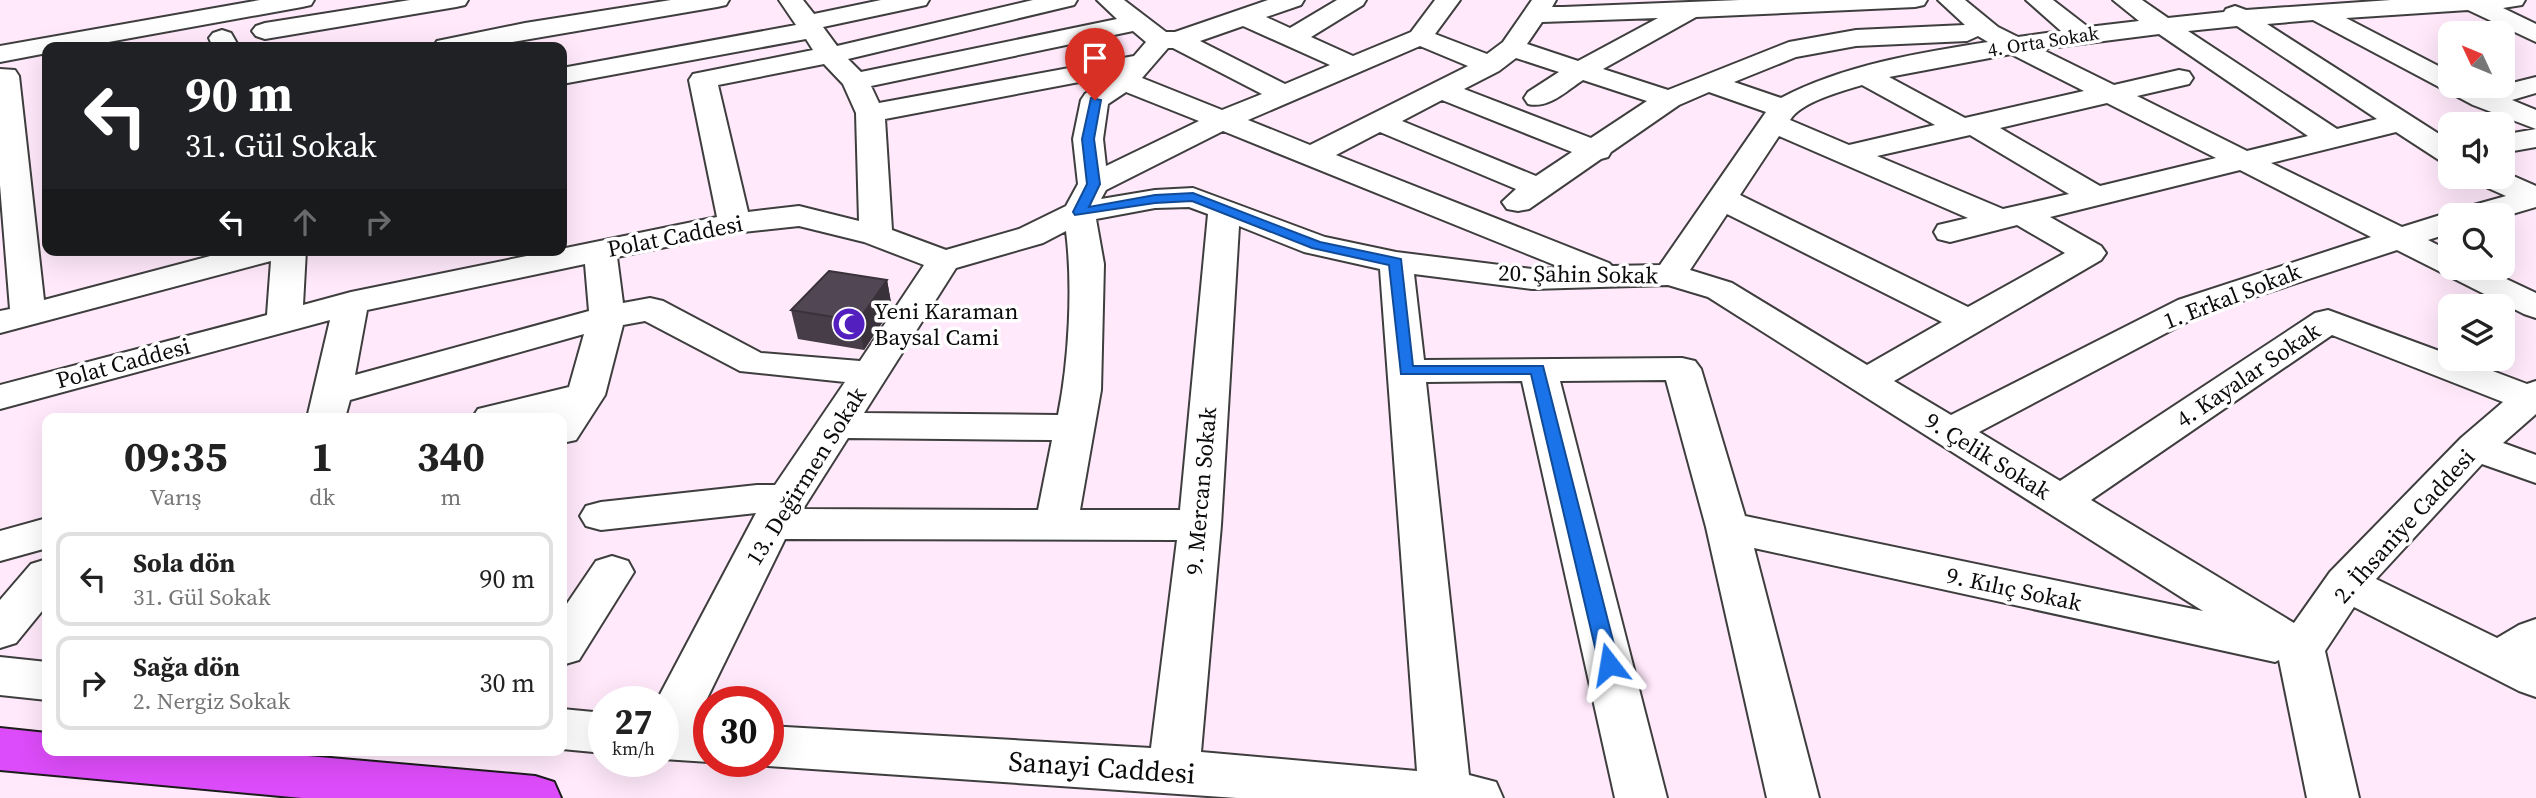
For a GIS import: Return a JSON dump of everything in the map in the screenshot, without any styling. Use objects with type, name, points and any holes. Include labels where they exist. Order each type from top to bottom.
[{"type":"highway","points":[[0,749],[42,753]]},
{"type":"highway","points":[[76,756],[535,798]]},
{"type":"street","points":[[119,42],[302,0]]},
{"type":"street","points":[[470,42],[529,39],[717,0]]},
{"type":"street","points":[[567,75],[804,18],[917,0]]},
{"type":"street","points":[[958,0],[1030,84]]},
{"type":"street","points":[[734,223],[703,80],[830,55],[1065,0]]},
{"type":"street","points":[[1108,0],[1149,49],[1221,121],[1614,277]]},
{"type":"street","points":[[870,113],[1030,84],[1149,49],[1292,0]]},
{"type":"street","points":[[944,261],[1031,236],[1086,198],[1221,121],[1420,37],[1448,0]]},
{"type":"street","points":[[1309,158],[1490,65],[1512,48],[1539,7],[1563,15],[1915,0]]},
{"type":"street","points":[[1950,0],[2001,39],[2438,258]]},
{"type":"street","points":[[2038,0],[2081,34]]},
{"type":"street","points":[[2125,0],[2332,139]]},
{"type":"street","points":[[2212,0],[2438,145]]},
{"type":"street","points":[[2294,0],[2438,77]]},
{"type":"street","name":"4. Orta Sokak","points":[[1670,275],[1778,116],[1804,95],[2001,39],[2081,34],[2158,24],[2318,13],[2395,4],[2513,0]]},
{"type":"street","points":[[1292,38],[1347,1]]},
{"type":"street","points":[[1863,1],[1928,60]]},
{"type":"street","points":[[2470,1],[2536,34]]},
{"type":"street","points":[[464,5],[480,40]]},
{"type":"street","points":[[230,42],[464,5]]},
{"type":"street","points":[[329,42],[464,5]]},
{"type":"street","points":[[1538,98],[1580,70],[1693,10]]},
{"type":"street","points":[[1244,17],[1351,65]]},
{"type":"street","points":[[804,18],[830,55],[855,81],[870,113],[876,235]]},
{"type":"street","points":[[1378,121],[1529,195],[1669,99],[1789,50],[1856,38],[1901,36],[2001,39]]},
{"type":"street","points":[[1420,37],[1490,65]]},
{"type":"street","points":[[1512,48],[1669,99]]},
{"type":"street","points":[[1056,525],[1082,390],[1088,139],[1095,100],[1149,49]]},
{"type":"street","points":[[855,81],[1003,51],[1149,49],[1284,94]]},
{"type":"street","points":[[2,69],[42,60]]},
{"type":"street","points":[[2,69],[42,69]]},
{"type":"street","points":[[2,69],[17,170],[23,237],[14,318],[250,256]]},
{"type":"street","points":[[1866,76],[1968,126],[2096,197]]},
{"type":"street","points":[[1848,154],[2179,78]]},
{"type":"street","points":[[1708,83],[1778,116],[1848,154],[2012,217],[2089,253],[1866,381]]},
{"type":"street","points":[[2483,99],[2536,85]]},
{"type":"street","points":[[1441,90],[1597,150]]},
{"type":"street","points":[[2483,99],[2536,120]]},
{"type":"street","points":[[1950,232],[2401,122]]},
{"type":"street","points":[[2515,142],[2536,138]]},
{"type":"street","points":[[2515,189],[2535,198]]},
{"type":"street","name":"20. Şahin Sokak","points":[[1086,198],[1193,197],[1316,245],[1396,262],[1532,279],[1670,275]]},
{"type":"street","points":[[1720,198],[1970,322]]},
{"type":"street","points":[[2515,204],[2535,198]]},
{"type":"street","name":"9. Mercan Sokak","points":[[1174,771],[1200,525],[1224,210]]},
{"type":"street","name":"Polat Caddesi","points":[[0,397],[351,303],[734,223],[799,216],[876,235],[944,261]]},
{"type":"street","name":"1. Erkal Sokak","points":[[1949,432],[2190,307],[2438,226]]},
{"type":"street","points":[[567,424],[586,395],[607,317],[600,251]]},
{"type":"street","points":[[284,320],[289,256]]},
{"type":"street","name":"13. Değirmen Sokak","points":[[679,707],[780,512],[944,261]]},
{"type":"street","points":[[1396,262],[1406,371],[1461,797]]},
{"type":"street","name":"9. Çelik Sokak","points":[[1670,275],[1720,289],[2301,650]]},
{"type":"street","points":[[2481,280],[2536,307]]},
{"type":"street","points":[[351,303],[330,406],[607,317],[650,309],[753,363],[871,373]]},
{"type":"street","name":"4. Kayalar Sokak","points":[[2060,501],[2328,321],[2532,396]]},
{"type":"street","points":[[1538,369],[1641,798]]},
{"type":"street","points":[[1406,371],[1682,369],[1727,527],[1793,798]]},
{"type":"street","points":[[512,413],[586,395]]},
{"type":"street","name":"2. İhsaniye Caddesi","points":[[2301,650],[2346,583],[2475,447],[2532,396]]},
{"type":"street","points":[[836,425],[1075,428]]},
{"type":"street","points":[[2475,447],[2536,470]]},
{"type":"street","points":[[601,516],[757,499],[780,512],[1056,525],[1200,525]]},
{"type":"street","name":"9. Kılıç Sokak","points":[[1727,527],[2301,650]]},
{"type":"street","points":[[0,546],[42,534]]},
{"type":"street","points":[[567,640],[612,572]]},
{"type":"street","points":[[2346,583],[2524,658]]},
{"type":"street","points":[[0,631],[42,586]]},
{"type":"street","points":[[2301,650],[2333,798]]},
{"type":"street","points":[[0,676],[42,680]]},
{"type":"street","points":[[567,729],[588,731]]},
{"type":"street","name":"Sanayi Caddesi","points":[[784,747],[1174,771],[1461,797]]},
{"type":"building","points":[[829,271],[887,280],[858,321],[791,310]]},
{"type":"place","name":"Yeni Karaman Baysal Cami","points":[[849,324]]},
{"type":"route","points":[[1095,100],[1088,139],[1093,184],[1079,212],[1155,199],[1193,197],[1316,245],[1396,262],[1406,371],[1538,369],[1609,664]]}]
